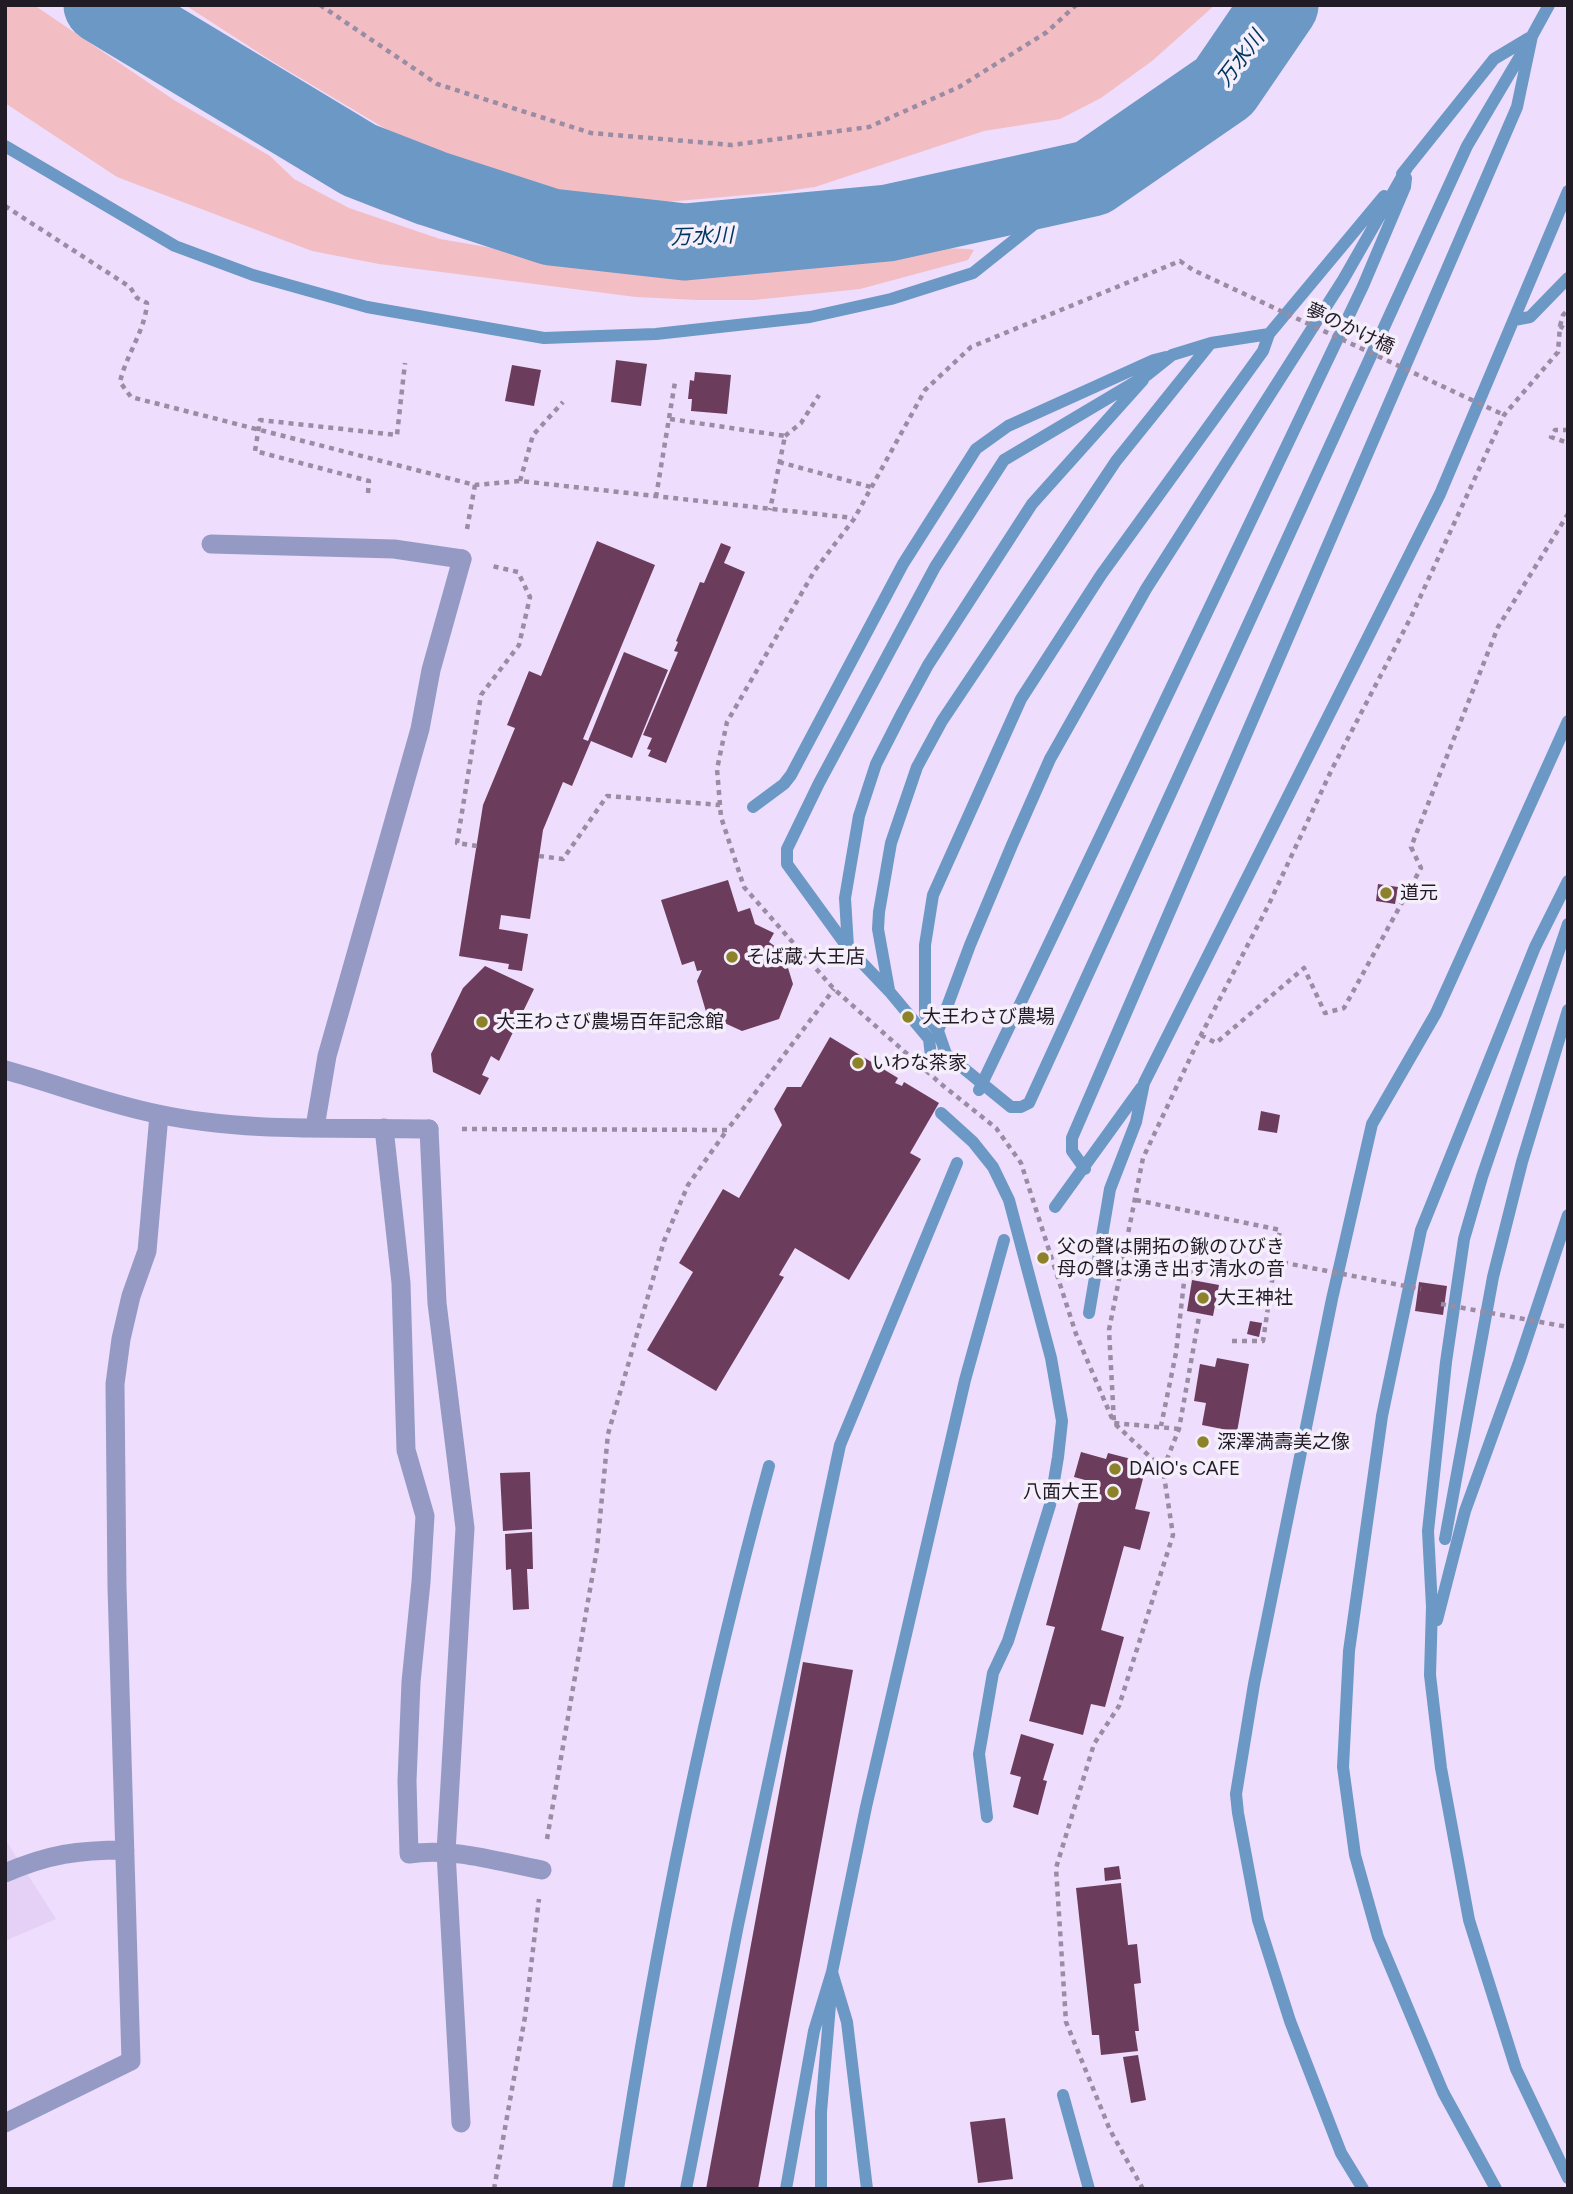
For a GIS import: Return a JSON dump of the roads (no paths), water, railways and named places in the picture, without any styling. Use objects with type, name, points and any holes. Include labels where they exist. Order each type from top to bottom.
[{"type":"street","points":[[211,544],[394,549],[462,559],[431,670],[420,729],[327,1056],[315,1127]]},
{"type":"street","points":[[5,1070],[159,1115],[212,1123],[429,1129],[437,1303],[466,1528],[446,1852],[461,2123]]},
{"type":"street","points":[[5,2123],[131,2061],[117,1587],[115,1384],[121,1339],[131,1296],[147,1251],[159,1115]]},
{"type":"street","points":[[384,1128],[401,1283],[406,1450],[425,1516],[410,1707],[408,1854],[429,1850],[446,1852],[542,1870]]},
{"type":"street","points":[[5,1873],[55,1854],[125,1850]]},
{"type":"waterway","name":"万水川","points":[[102,5],[359,160],[431,188],[551,227],[685,242],[888,223],[1092,178],[1224,87],[1280,5]]},
{"type":"waterway","points":[[1085,1169],[1072,1151],[1072,1138],[1517,107],[1532,36],[1549,5]]},
{"type":"waterway","points":[[1407,168],[1343,280],[1146,589],[1050,759],[1012,845],[938,1031],[946,1054],[1011,1107],[1021,1107],[1029,1103],[1467,146],[1532,36]]},
{"type":"waterway","points":[[1402,174],[1494,59],[1529,38]]},
{"type":"waterway","points":[[5,146],[175,246],[253,275],[367,307],[544,338],[656,334],[810,317],[891,299],[973,273],[1092,178]]},
{"type":"waterway","points":[[979,1090],[1363,286],[1405,187],[1406,178]]},
{"type":"waterway","points":[[1089,1313],[1110,1189],[1136,1122],[1144,1083],[1440,494],[1568,191]]},
{"type":"waterway","points":[[931,1056],[929,1039],[848,948],[787,864],[787,849],[819,783],[935,567],[1004,460],[1147,375],[1172,355],[1211,343],[1269,334],[1384,196]]},
{"type":"waterway","points":[[1514,320],[1530,317],[1568,278]]},
{"type":"waterway","points":[[938,1031],[925,1014],[925,945],[933,895],[1021,699],[1101,575],[1263,351],[1269,334]]},
{"type":"waterway","points":[[889,990],[878,929],[879,912],[891,843],[917,767],[942,721],[1116,461],[1210,344]]},
{"type":"waterway","points":[[753,807],[784,784],[791,775],[903,564],[976,449],[1008,426],[1166,357]]},
{"type":"waterway","points":[[848,947],[845,898],[859,816],[876,764],[902,713],[928,665],[1032,504],[1143,380]]},
{"type":"waterway","points":[[1363,2189],[1341,2153],[1290,2021],[1258,1920],[1236,1794],[1254,1684],[1332,1299],[1372,1124],[1436,1013],[1568,721]]},
{"type":"waterway","points":[[1496,2189],[1443,2092],[1378,1937],[1355,1855],[1343,1767],[1349,1651],[1382,1416],[1421,1230],[1535,947],[1568,881]]},
{"type":"waterway","points":[[1568,924],[1482,1177],[1464,1239],[1446,1362],[1428,1531],[1432,1607],[1430,1675],[1441,1768],[1469,1920],[1516,2069],[1568,2178]]},
{"type":"waterway","points":[[1445,1539],[1493,1277],[1522,1162],[1568,1010]]},
{"type":"waterway","points":[[1055,1207],[1141,1088]]},
{"type":"waterway","points":[[941,1113],[973,1142],[993,1167],[1009,1200],[1051,1358],[1062,1421],[1050,1505],[1008,1641],[993,1673],[979,1754],[987,1817]]},
{"type":"waterway","points":[[686,2189],[738,1925],[840,1445],[957,1163]]},
{"type":"waterway","points":[[1437,1620],[1465,1511],[1568,1215]]},
{"type":"waterway","points":[[786,2189],[814,2031],[832,1972],[866,1807],[965,1380],[1004,1240]]},
{"type":"waterway","points":[[618,2189],[648,2006],[683,1825],[723,1645],[769,1466]]},
{"type":"waterway","points":[[832,1972],[847,2022],[867,2189]]},
{"type":"waterway","points":[[821,2189],[821,2112],[831,1993]]},
{"type":"waterway","points":[[1063,2095],[1089,2189]]},
{"type":"place","name":"道元","points":[[1386,893]]},
{"type":"place","name":"そば蔵 大王店","points":[[732,957]]},
{"type":"place","name":"大王わさび農場","points":[[908,1017]]},
{"type":"place","name":"大王わさび農場百年記念館","points":[[482,1022]]},
{"type":"place","name":"いわな茶家","points":[[858,1063]]},
{"type":"place","name":"父の聲は開拓の鍬のひびき 母の聲は湧き出す清水の音","points":[[1043,1258]]},
{"type":"place","name":"大王神社","points":[[1203,1298]]},
{"type":"place","name":"深澤満壽美之像","points":[[1203,1442]]},
{"type":"place","name":"DAIO's CAFE","points":[[1115,1469]]},
{"type":"place","name":"八面大王","points":[[1113,1492]]}]
